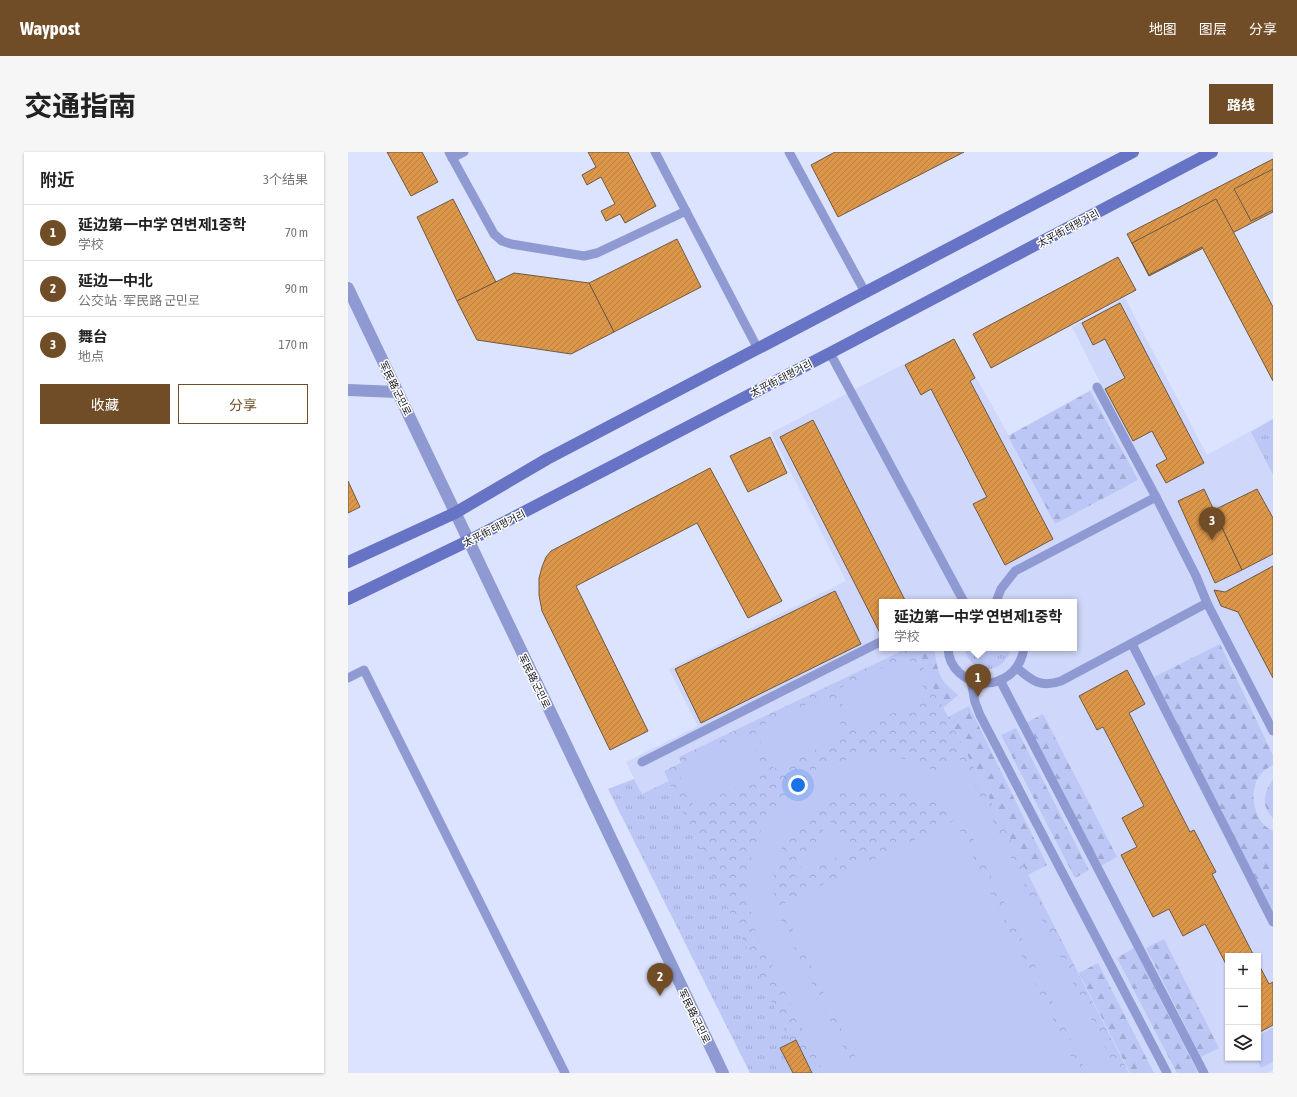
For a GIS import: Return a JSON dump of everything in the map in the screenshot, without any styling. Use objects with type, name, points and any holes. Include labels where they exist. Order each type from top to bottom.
[{"type":"main road","points":[[348,562],[455,513],[547,459],[1133,152]]},
{"type":"main road","name":"太平街 태평거리","points":[[348,599],[468,541],[1212,152]]},
{"type":"street","name":"军民路 군민로","points":[[348,288],[722,1073]]},
{"type":"street","points":[[348,390],[398,392]]},
{"type":"lane","points":[[464,152],[450,155],[494,234],[502,241],[512,244],[584,256],[597,252],[686,212]]},
{"type":"lane","points":[[655,152],[758,349]]},
{"type":"lane","points":[[792,153],[865,292]]},
{"type":"lane","points":[[830,353],[962,599]]},
{"type":"lane","points":[[1097,387],[1156,497],[1196,576],[1207,604],[1273,731]]},
{"type":"lane","points":[[997,599],[1001,589],[1015,570],[1156,497]]},
{"type":"lane","points":[[1016,668],[1027,677],[1039,683],[1051,684],[1061,681],[1207,604]]},
{"type":"lane","points":[[642,762],[879,643]]},
{"type":"lane","points":[[1132,644],[1273,922]]},
{"type":"lane","points":[[948,651],[953,664],[960,674],[971,681],[983,684],[996,682],[1007,677],[1016,668],[1023,651]]},
{"type":"lane","points":[[348,678],[364,670],[565,1073]]},
{"type":"lane","points":[[1000,680],[1204,1073]]},
{"type":"lane","points":[[971,681],[975,702],[980,715],[1167,1073]]},
{"type":"shaded area","points":[[1125,298],[1207,455],[1273,419],[1273,1070],[1267,1073],[778,1073],[626,762],[698,726],[669,669],[846,581],[771,433],[954,338],[1009,436],[1101,384],[1072,327]]},
{"type":"green space","points":[[1090,391],[1138,480],[1055,524],[1008,436]]},
{"type":"green space","points":[[1273,419],[1273,475],[1251,432]]},
{"type":"green space","points":[[1220,644],[1273,755],[1273,765],[1260,775],[1256,782],[1254,789],[1254,804],[1259,818],[1266,827],[1273,831],[1273,913],[1154,677]]},
{"type":"green space","points":[[902,651],[915,651],[1129,1073],[805,1073],[664,771],[681,763],[679,757]]},
{"type":"green space","points":[[914,651],[935,651],[937,665],[942,678],[958,695],[943,708]]},
{"type":"green space","points":[[965,651],[1010,651],[1007,658],[1001,664],[994,668],[987,669],[980,668],[968,657]]},
{"type":"green space","points":[[908,656],[928,697],[855,730],[836,690]]},
{"type":"green space","points":[[827,695],[846,735],[774,769],[754,729]]},
{"type":"green space","points":[[969,706],[1047,865],[1028,875],[948,717]]},
{"type":"green space","points":[[1043,714],[1117,857],[1099,867],[1026,723]]},
{"type":"green space","points":[[1016,728],[1089,870],[1075,878],[1001,735]]},
{"type":"green space","points":[[747,732],[766,773],[694,807],[675,766]]},
{"type":"green space","points":[[866,757],[888,757],[914,760],[935,771],[962,759],[1118,1073],[1087,1073],[968,828],[959,818],[952,811],[940,804],[915,795],[886,789],[860,788],[850,789],[835,795],[808,813],[796,825],[787,839],[779,854],[775,869],[773,889],[781,920],[856,1073],[824,1073],[755,930],[749,903],[748,881],[751,859],[761,830],[770,813],[784,796],[802,780],[822,768],[845,760]]},
{"type":"green space","points":[[634,779],[642,794],[669,781],[806,1073],[750,1073],[608,789]]},
{"type":"green space","points":[[1273,780],[1273,818],[1265,804],[1265,794]]},
{"type":"green space","points":[[829,820],[842,834],[851,850],[794,878]]},
{"type":"green space","points":[[955,820],[1079,1073],[863,1073],[781,905]]},
{"type":"green space","points":[[1164,939],[1219,1048],[1201,1057],[1146,948]]},
{"type":"green space","points":[[1134,948],[1198,1073],[1177,1073],[1117,958]]},
{"type":"green space","points":[[1098,963],[1154,1073],[1130,1073],[1079,973]]},
{"type":"green space","points":[[1273,1028],[1273,1062],[1261,1068],[1258,1061],[1261,1061],[1261,1034]]},
{"type":"building","points":[[387,152],[422,152],[438,182],[411,196]]},
{"type":"building","points":[[588,152],[628,152],[656,206],[625,223],[620,214],[606,221],[601,211],[615,204],[601,177],[587,185],[582,175],[596,167]]},
{"type":"building","points":[[835,152],[964,152],[838,217],[811,165]]},
{"type":"building","points":[[1273,159],[1273,212],[1149,276],[1127,234]]},
{"type":"building","points":[[1273,169],[1273,210],[1251,221],[1234,189]]},
{"type":"building","points":[[453,199],[496,282],[457,301],[417,217]]},
{"type":"building","points":[[1216,199],[1273,307],[1273,381],[1202,247],[1149,275],[1132,243]]},
{"type":"building","points":[[677,239],[701,287],[614,332],[589,283]]},
{"type":"building","points":[[1118,257],[1136,290],[991,368],[973,334]]},
{"type":"building","points":[[514,273],[589,283],[614,332],[571,354],[477,340],[457,301]]},
{"type":"building","points":[[1120,303],[1204,463],[1166,483],[1156,465],[1167,459],[1152,431],[1133,441],[1105,389],[1125,378],[1105,339],[1093,345],[1082,323]]},
{"type":"building","points":[[954,339],[975,378],[970,381],[1053,539],[1005,565],[973,504],[987,497],[931,389],[921,395],[905,365]]},
{"type":"building","points":[[813,420],[904,599],[879,599],[879,631],[780,437]]},
{"type":"building","points":[[770,437],[787,473],[748,492],[730,456]]},
{"type":"building","points":[[710,468],[782,601],[748,618],[697,523],[576,586],[648,731],[610,750],[542,611],[539,595],[539,578],[542,567],[546,557],[551,551]]},
{"type":"building","points":[[348,481],[360,507],[348,513]]},
{"type":"building","points":[[1204,489],[1242,570],[1215,583],[1178,501]]},
{"type":"building","points":[[1257,489],[1273,518],[1273,554],[1242,570],[1214,510]]},
{"type":"building","points":[[1273,566],[1273,678],[1238,612],[1221,606],[1214,590],[1225,592]]},
{"type":"building","points":[[835,591],[861,644],[701,723],[675,669]]},
{"type":"building","points":[[1127,670],[1145,704],[1129,713],[1190,832],[1194,830],[1216,872],[1212,874],[1252,953],[1225,953],[1225,962],[1205,924],[1183,936],[1169,909],[1153,917],[1121,855],[1137,847],[1122,818],[1144,806],[1103,727],[1097,730],[1079,696]]},
{"type":"building","points":[[1261,969],[1269,984],[1273,982],[1273,1025],[1261,1031]]},
{"type":"building","points":[[796,1040],[812,1073],[793,1073],[780,1048]]},
{"type":"place","name":"舞台","points":[[1212,540]]},
{"type":"place","name":"延边第一中学 연변제1중학","points":[[978,697]]},
{"type":"place","name":"延边一中北","points":[[660,996]]}]
